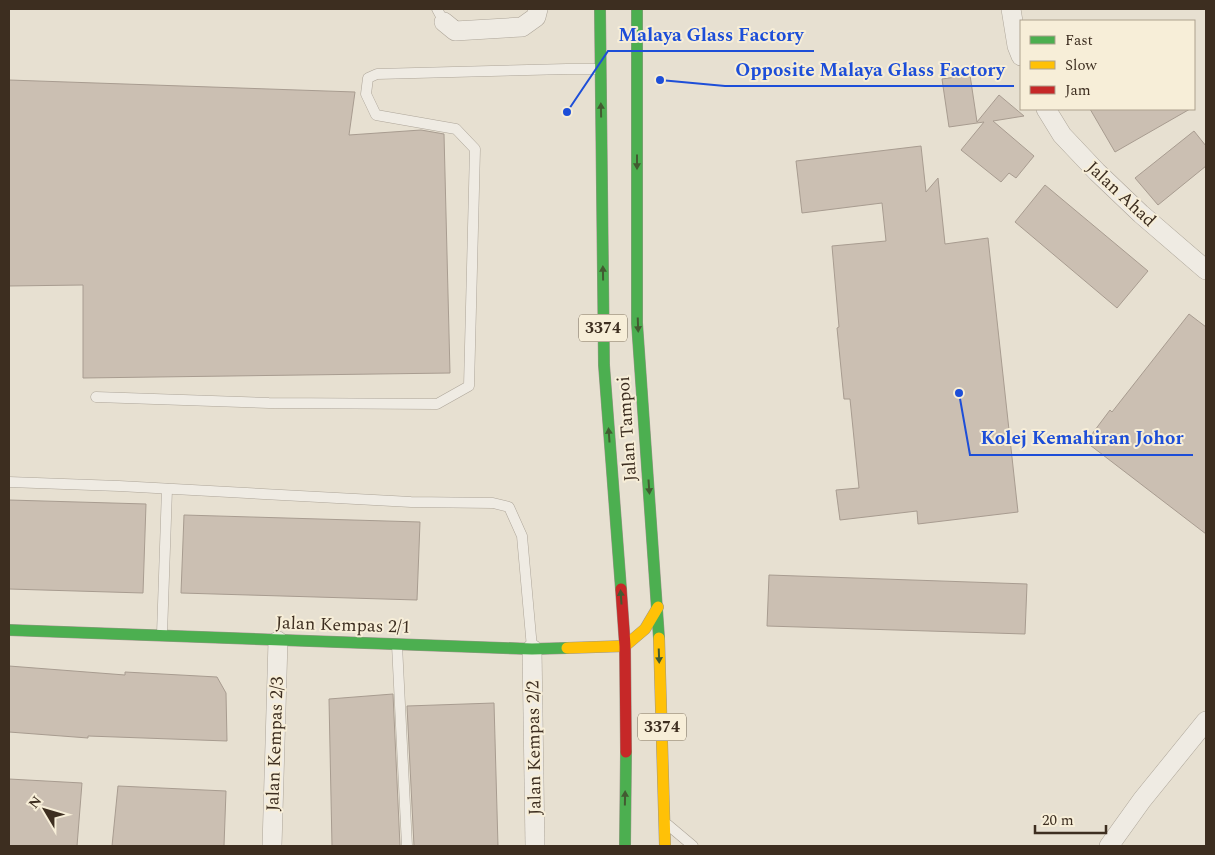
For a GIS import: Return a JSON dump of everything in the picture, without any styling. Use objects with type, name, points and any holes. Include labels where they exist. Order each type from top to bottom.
[{"type":"main road","name":"Jalan Tampoi","points":[[600,9],[604,365],[625,646],[627,713],[625,846]]},
{"type":"main road","name":"Jalan Tampoi","points":[[637,9],[637,323],[658,607],[666,846]]},
{"type":"main road","points":[[625,646],[645,629],[658,607]]},
{"type":"main road","name":"Jalan Kempas 2/1","points":[[9,630],[532,649],[625,646]]},
{"type":"street","points":[[440,15],[455,31],[522,27],[536,17],[538,9]]},
{"type":"street","points":[[1011,9],[1020,54]]},
{"type":"street","name":"Jalan Ahad","points":[[1047,110],[1062,135],[1097,172],[1141,214],[1206,270]]},
{"type":"street","name":"Jalan Kempas 2/3","points":[[272,846],[278,641]]},
{"type":"street","name":"Jalan Kempas 2/2","points":[[532,649],[535,846]]},
{"type":"street","points":[[1110,846],[1142,800],[1206,721]]},
{"type":"lane","points":[[96,397],[269,404],[437,404],[469,386],[475,149],[456,129],[376,115],[366,94],[368,78],[377,74],[567,69],[600,70]]},
{"type":"lane","points":[[9,482],[412,502],[493,503],[509,507],[522,536],[532,649]]},
{"type":"lane","points":[[162,635],[168,489]]},
{"type":"lane","points":[[397,645],[407,846]]},
{"type":"lane","points":[[665,823],[693,846]]},
{"type":"building","points":[[970,75],[977,122],[999,95],[1024,116],[993,121],[1034,156],[1016,178],[1009,173],[1001,182],[961,150],[984,122],[949,127],[942,79]]},
{"type":"building","points":[[9,80],[355,92],[349,135],[421,130],[444,134],[450,373],[83,378],[83,285],[9,286]]},
{"type":"building","points":[[1091,110],[1188,110],[1115,152]]},
{"type":"building","points":[[1194,131],[1206,146],[1206,166],[1158,205],[1135,178]]},
{"type":"building","points":[[921,146],[926,192],[938,178],[945,244],[988,238],[1018,512],[918,524],[917,511],[840,520],[836,490],[859,488],[850,399],[844,399],[832,246],[886,241],[882,203],[802,213],[796,161]]},
{"type":"building","points":[[1045,185],[1148,271],[1117,308],[1015,222]]},
{"type":"building","points":[[1189,314],[1206,327],[1206,534],[1086,442]]},
{"type":"building","points":[[9,500],[146,504],[143,593],[9,589]]},
{"type":"building","points":[[184,515],[420,522],[417,600],[181,593]]},
{"type":"building","points":[[769,575],[1027,584],[1025,634],[767,626]]},
{"type":"building","points":[[9,666],[125,675],[125,672],[217,677],[226,693],[227,741],[88,736],[88,738],[9,732]]},
{"type":"building","points":[[393,694],[400,846],[332,846],[329,699]]},
{"type":"building","points":[[494,703],[498,846],[414,846],[407,706]]},
{"type":"building","points":[[9,779],[82,783],[77,846],[9,846]]},
{"type":"building","points":[[118,786],[226,791],[224,846],[112,846]]},
{"type":"traffic: fast","points":[[600,9],[604,365],[621,589]]},
{"type":"traffic: fast","points":[[637,9],[637,323],[659,638]]},
{"type":"traffic: fast","points":[[9,630],[532,649],[567,648]]},
{"type":"traffic: fast","points":[[625,846],[626,752]]},
{"type":"traffic: slow","points":[[567,648],[625,646],[645,629],[658,607]]},
{"type":"traffic: slow","points":[[659,638],[665,846]]},
{"type":"traffic: jam","points":[[621,589],[625,646],[626,752]]},
{"type":"place","name":"Opposite Malaya Glass Factory","points":[[660,80]]},
{"type":"place","name":"Malaya Glass Factory","points":[[567,112]]},
{"type":"place","name":"Kolej Kemahiran Johor","points":[[959,393]]}]
